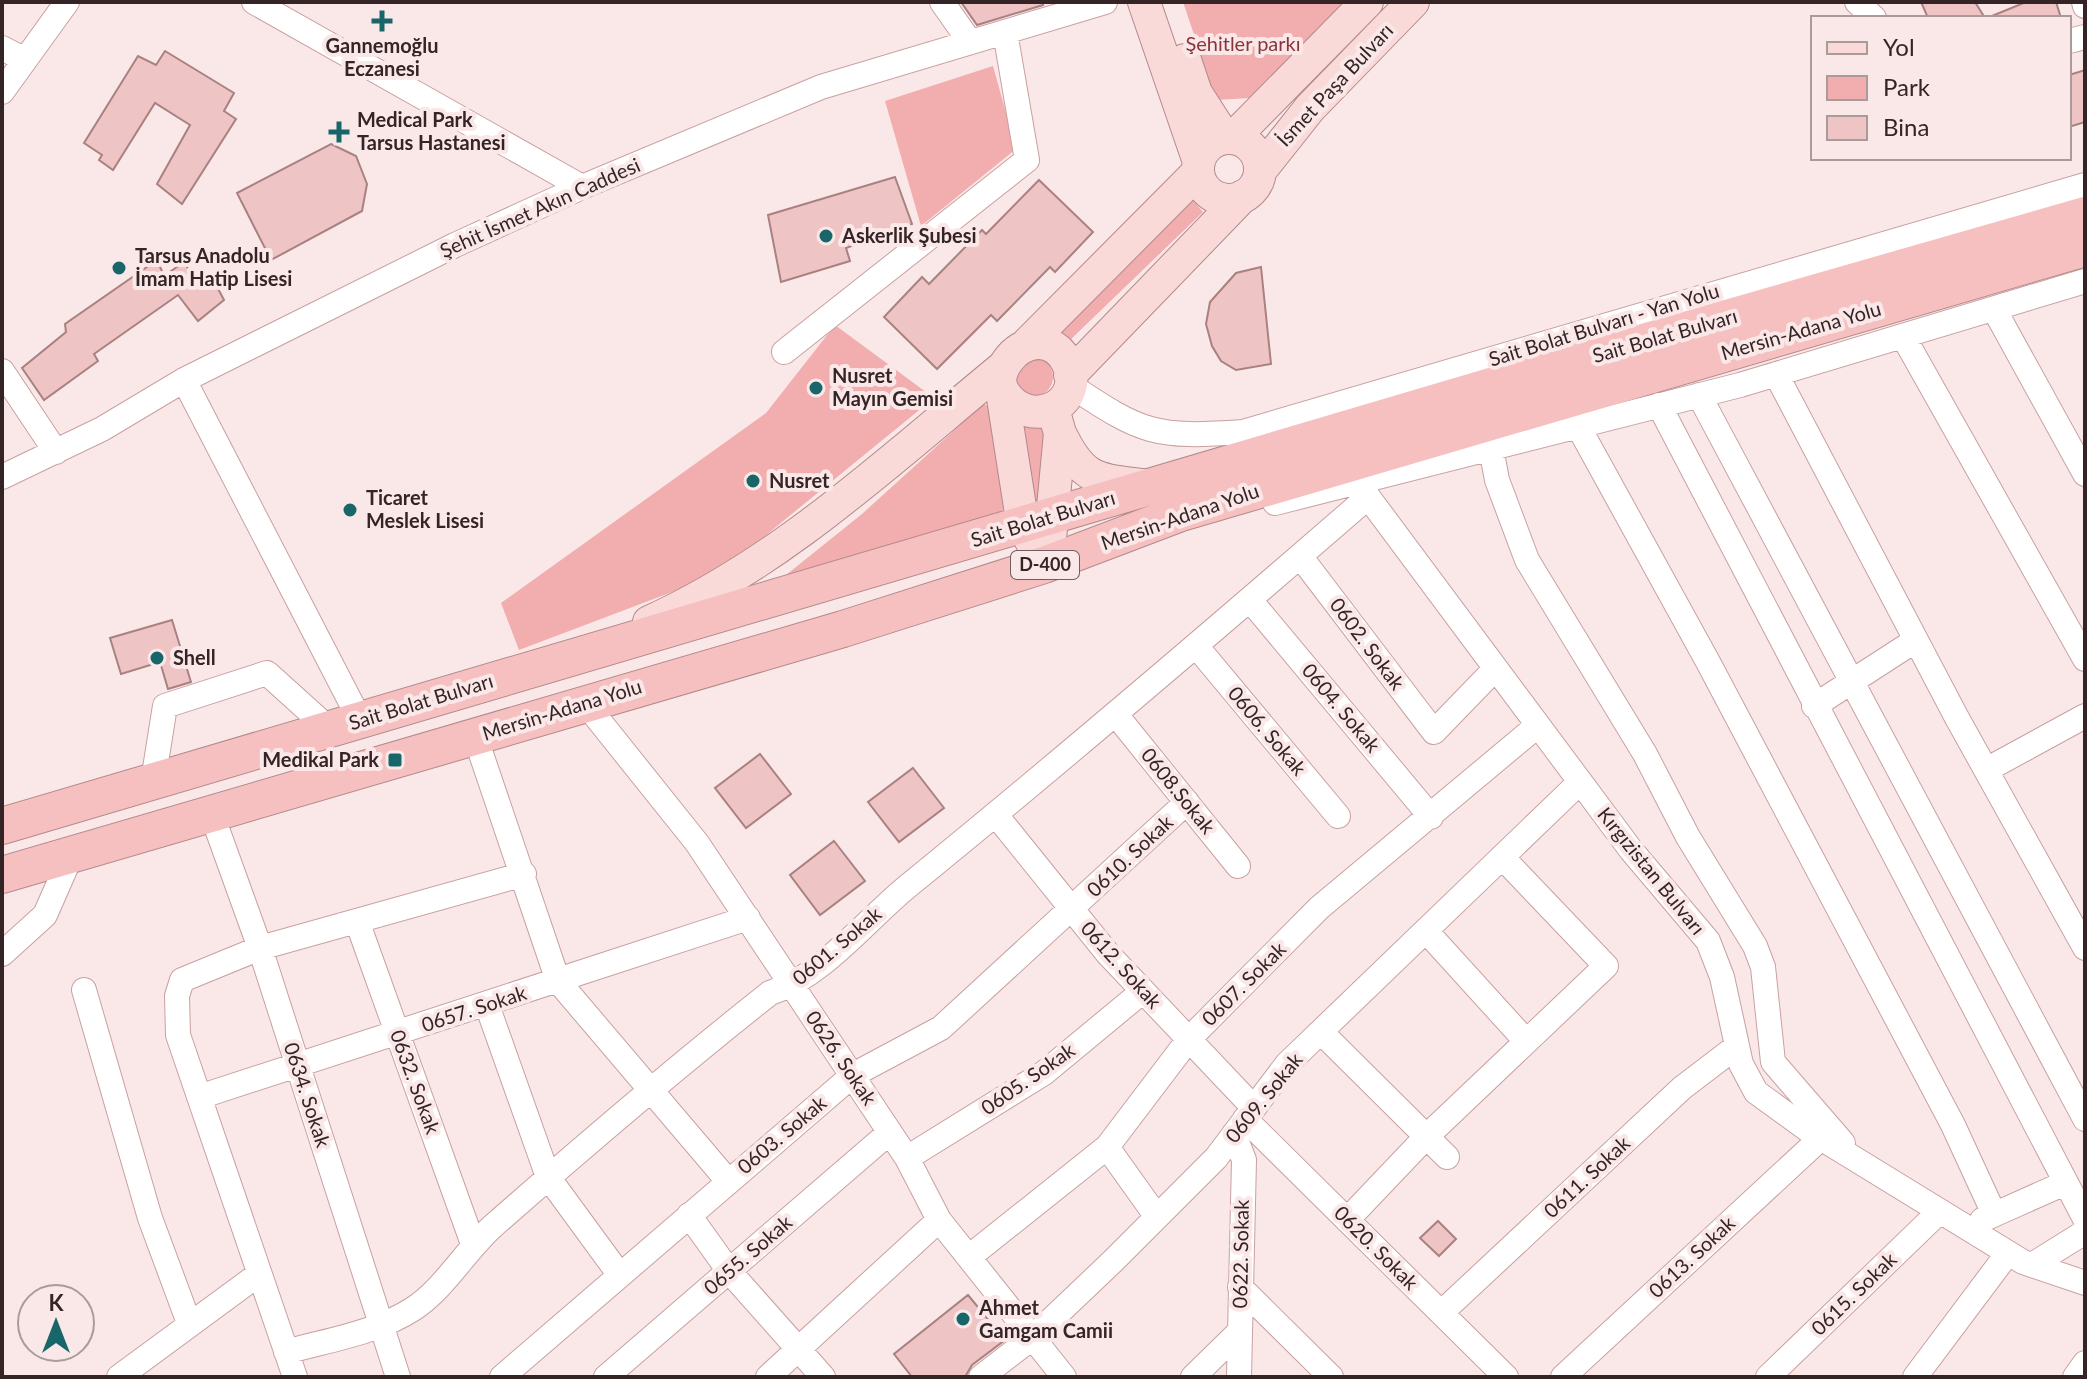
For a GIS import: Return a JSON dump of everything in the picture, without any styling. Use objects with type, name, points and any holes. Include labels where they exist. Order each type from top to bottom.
[{"type":"highway","name":"Sait Bolat Bulvarı","points":[[2,826],[1150,486],[2085,215]]},
{"type":"highway","name":"Mersin-Adana Yolu","points":[[2,875],[70,858],[843,629],[1044,565],[1181,513],[2085,248]]},
{"type":"main road","points":[[1027,344],[1198,167],[1210,144],[1229,138],[1248,144],[1255,152],[1252,183],[1224,199],[1214,196],[1201,181],[1198,167],[1144,2]]},
{"type":"main road","points":[[1167,2],[1196,93],[1229,138]]},
{"type":"main road","name":"İsmet Paşa Bulvarı","points":[[1229,138],[1367,2]]},
{"type":"main road","name":"İsmet Paşa Bulvarı","points":[[1063,400],[1252,183],[1310,108],[1413,2]]},
{"type":"main road","points":[[565,659],[719,588],[802,532],[1002,379],[1016,349],[1027,344],[1039,343],[1060,353],[1063,400],[1074,463],[1098,479],[1150,486]]},
{"type":"main road","points":[[1002,379],[1018,409],[1029,413],[1063,400]]},
{"type":"main road","points":[[1002,379],[1039,521],[1044,565]]},
{"type":"main road","points":[[1039,521],[1063,400]]},
{"type":"street","points":[[2,92],[67,2]]},
{"type":"street","points":[[254,2],[582,187]]},
{"type":"street","points":[[942,2],[970,42]]},
{"type":"street","name":"Şehit İsmet Akın Caddesi","points":[[2,477],[56,452],[184,380],[455,245],[582,187],[821,87],[1105,2]]},
{"type":"street","points":[[1857,2],[1872,16]]},
{"type":"street","points":[[784,352],[1027,160],[1005,32]]},
{"type":"street","points":[[2,48],[25,60]]},
{"type":"street","name":"Sait Bolat Bulvarı - Yan Yolu","points":[[1063,400],[1152,433],[1191,436],[1243,432],[2085,185]]},
{"type":"street","points":[[1181,513],[1268,505],[1363,490],[1491,448],[1776,374],[2085,281]]},
{"type":"street","points":[[1994,309],[2084,469]]},
{"type":"street","points":[[1903,336],[2085,659]]},
{"type":"street","points":[[2,371],[56,452]]},
{"type":"street","points":[[1776,374],[1916,640],[2085,948]]},
{"type":"street","points":[[184,380],[344,724]]},
{"type":"street","points":[[1699,395],[2085,1119]]},
{"type":"street","points":[[1659,405],[1814,706],[1955,965],[2085,1219]]},
{"type":"street","points":[[1578,426],[1731,704],[1953,1125],[1994,1214]]},
{"type":"street","points":[[1491,448],[1497,480],[1527,560],[1645,754],[1688,837],[1755,946],[1763,967],[1773,1062],[1857,1160]]},
{"type":"street","name":"0601. Sokak","points":[[286,1352],[380,1326],[415,1308],[443,1282],[473,1244],[649,1088],[770,993],[794,986],[1117,716],[1300,556],[1363,490]]},
{"type":"street","name":"Kırgızistan Bulvarı","points":[[1363,490],[1494,670],[1708,941],[1722,977],[1741,1064],[1756,1092],[1821,1138],[2008,1253],[2032,1265],[2085,1283]]},
{"type":"street","name":"0602. Sokak","points":[[1300,556],[1434,732],[1494,670]]},
{"type":"street","name":"0604. Sokak","points":[[1250,600],[1431,817]]},
{"type":"street","points":[[1814,706],[1916,640]]},
{"type":"street","name":"0606. Sokak","points":[[1197,647],[1338,816]]},
{"type":"street","points":[[153,781],[165,706],[267,673],[344,724]]},
{"type":"street","name":"0626. Sokak","points":[[585,703],[697,843],[907,1158],[939,1220],[1064,1377]]},
{"type":"street","name":"0608.Sokak","points":[[1117,716],[1238,866]]},
{"type":"street","points":[[1986,770],[2085,716]]},
{"type":"street","name":"0607. Sokak","points":[[969,1257],[1107,1147],[1189,1039],[1319,908],[1537,726]]},
{"type":"street","points":[[475,736],[558,981],[728,1181]]},
{"type":"street","name":"0609. Sokak","points":[[981,1377],[1032,1338],[1157,1217],[1244,1120],[1287,1064],[1580,782]]},
{"type":"street","name":"0610. Sokak","points":[[1072,910],[1187,802]]},
{"type":"street","name":"0634. Sokak","points":[[212,815],[260,948],[398,1377]]},
{"type":"street","name":"0612. Sokak","points":[[996,815],[1072,910],[1189,1039],[1244,1120]]},
{"type":"street","points":[[1347,1220],[1426,1137],[1606,966],[1502,857]]},
{"type":"street","points":[[2,954],[45,915],[70,858]]},
{"type":"street","points":[[295,1377],[178,1035],[177,996],[182,980],[260,948],[524,874]]},
{"type":"street","name":"0603. Sokak","points":[[512,1373],[619,1274],[853,1075],[941,1028],[1072,910]]},
{"type":"street","name":"0657. Sokak","points":[[199,1097],[748,918]]},
{"type":"street","name":"0632. Sokak","points":[[357,921],[473,1244]]},
{"type":"street","points":[[1426,931],[1525,1040]]},
{"type":"street","points":[[84,990],[150,1218],[189,1323]]},
{"type":"street","name":"0605. Sokak","points":[[907,1158],[1044,1073],[1143,991]]},
{"type":"street","points":[[487,1005],[548,1177],[619,1274]]},
{"type":"street","points":[[1321,1032],[1447,1157]]},
{"type":"street","name":"0611. Sokak","points":[[1441,1313],[1682,1088],[1737,1046]]},
{"type":"street","name":"0620. Sokak","points":[[1244,1120],[1506,1377]]},
{"type":"street","name":"0622. Sokak","points":[[1239,1377],[1244,1120]]},
{"type":"street","name":"0655. Sokak","points":[[606,1377],[890,1132]]},
{"type":"street","name":"0613. Sokak","points":[[1563,1377],[1821,1138]]},
{"type":"street","points":[[1107,1147],[1157,1217]]},
{"type":"street","points":[[1965,1227],[2065,1183]]},
{"type":"street","name":"0615. Sokak","points":[[1768,1377],[1939,1212]]},
{"type":"street","points":[[689,1215],[729,1271],[823,1377]]},
{"type":"street","points":[[768,1377],[939,1220]]},
{"type":"street","points":[[2032,1265],[2085,1232]]},
{"type":"street","points":[[1915,1377],[2008,1253]]},
{"type":"street","points":[[119,1377],[259,1274]]},
{"type":"street","points":[[1240,1287],[1331,1377]]},
{"type":"street","points":[[1193,1377],[1240,1331]]},
{"type":"street","points":[[2075,1377],[2085,1363]]},
{"type":"green space","name":"Şehitler parkı","points":[[1183,2],[1347,2],[1250,98],[1216,100]]},
{"type":"green space","points":[[993,66],[1016,149],[921,226],[885,101]]},
{"type":"green space","points":[[1192,199],[1203,212],[1067,343],[1052,333]]},
{"type":"green space","points":[[835,325],[934,398],[717,575],[519,650],[501,603],[766,413]]},
{"type":"green space","points":[[1034,358],[1048,363],[1053,377],[1048,391],[1034,396],[1020,391],[1015,377],[1020,363]]},
{"type":"green space","points":[[982,405],[989,405],[1004,505],[1001,515],[771,587],[862,514]]},
{"type":"green space","points":[[1018,421],[1050,421],[1040,506],[1033,510]]},
{"type":"building","points":[[961,2],[1042,2],[1043,5],[977,25]]},
{"type":"building","points":[[1921,2],[1975,2],[1984,16],[1927,16]]},
{"type":"building","points":[[2026,2],[2056,2],[2060,16],[1992,16]]},
{"type":"building","points":[[165,51],[234,93],[224,111],[236,119],[182,204],[157,184],[190,125],[155,103],[113,170],[99,160],[102,155],[84,143],[138,56],[156,65]]},
{"type":"building","points":[[2085,70],[2085,122],[2071,126],[2071,74]]},
{"type":"building","name":"Medical Park Tarsus Hastanesi","points":[[331,144],[356,156],[367,184],[362,211],[271,260],[237,193]]},
{"type":"building","name":"Askerlik Şubesi","points":[[895,177],[912,224],[846,248],[850,261],[781,282],[768,215]]},
{"type":"building","points":[[1039,180],[1093,232],[1055,272],[1050,267],[997,321],[991,315],[937,369],[884,317],[922,277],[929,284],[982,230],[986,234]]},
{"type":"building","points":[[157,260],[164,276],[184,262],[194,278],[199,274],[206,287],[214,281],[224,300],[198,321],[178,295],[94,354],[98,361],[44,400],[22,368],[66,332],[65,324]]},
{"type":"building","points":[[1261,267],[1271,364],[1236,370],[1221,361],[1212,346],[1206,324],[1210,302],[1236,273]]},
{"type":"building","points":[[172,620],[191,682],[168,689],[160,662],[121,674],[110,638]]},
{"type":"building","points":[[760,754],[791,794],[746,828],[715,788]]},
{"type":"building","points":[[913,768],[944,808],[899,842],[868,802]]},
{"type":"building","points":[[834,841],[865,881],[820,915],[790,875]]},
{"type":"building","points":[[1438,1221],[1456,1239],[1439,1256],[1420,1238]]},
{"type":"building","name":"Ahmet Gamgam Camii","points":[[968,1295],[1005,1340],[972,1365],[965,1377],[912,1377],[894,1354]]},
{"type":"place","name":"Gannemoğlu Eczanesi","points":[[382,21]]},
{"type":"place","name":"Medical Park Tarsus Hastanesi","points":[[339,132]]},
{"type":"place","name":"Askerlik Şubesi","points":[[826,236]]},
{"type":"place","name":"Tarsus Anadolu İmam Hatip Lisesi","points":[[119,268]]},
{"type":"place","name":"Nusret Mayın Gemisi","points":[[816,388]]},
{"type":"place","name":"Nusret","points":[[753,481]]},
{"type":"place","name":"Ticaret Meslek Lisesi","points":[[350,510]]},
{"type":"place","name":"Shell","points":[[157,658]]},
{"type":"place","name":"Medikal Park","points":[[395,760]]},
{"type":"place","name":"Ahmet Gamgam Camii","points":[[963,1319]]}]
